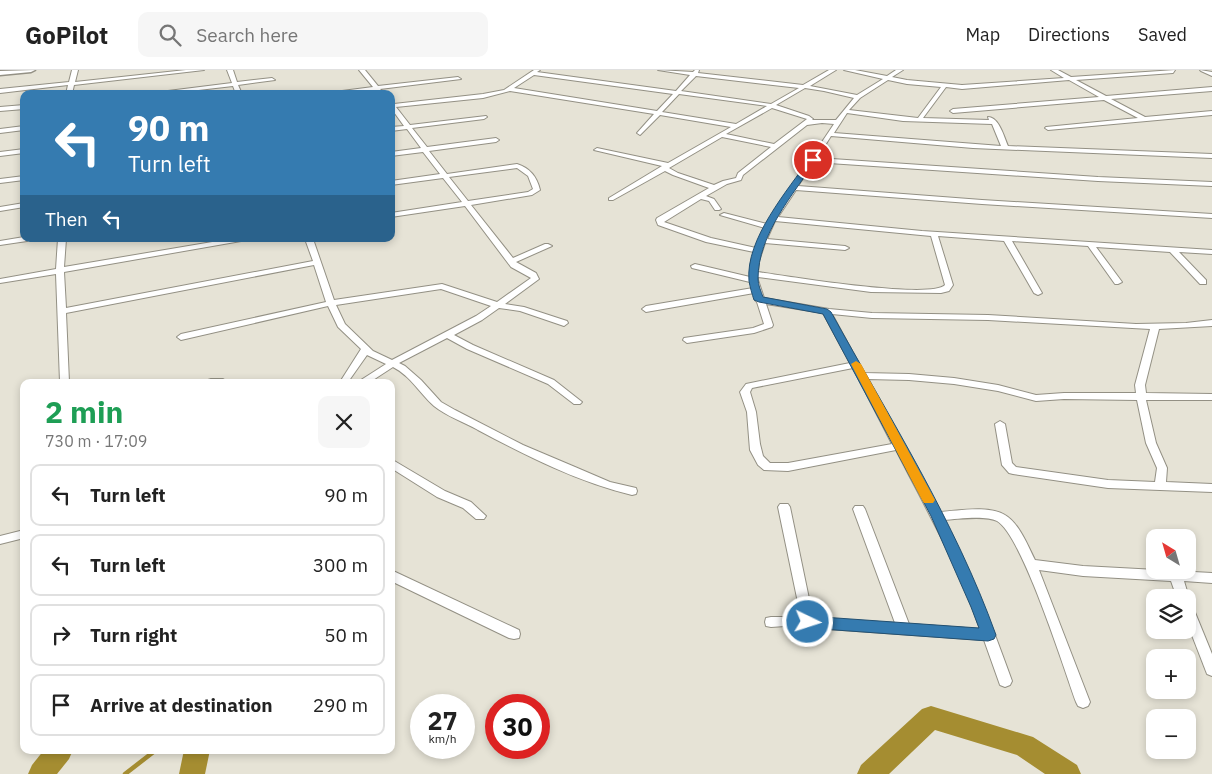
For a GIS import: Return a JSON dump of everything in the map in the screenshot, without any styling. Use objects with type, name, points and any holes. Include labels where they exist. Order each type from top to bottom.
[{"type":"main road","points":[[0,73],[31,70]]},
{"type":"street","points":[[70,90],[74,70]]},
{"type":"street","points":[[0,91],[200,70]]},
{"type":"street","points":[[230,70],[238,90]]},
{"type":"street","points":[[362,70],[376,88]]},
{"type":"street","points":[[661,70],[696,72],[832,90],[858,97]]},
{"type":"street","points":[[610,199],[833,70]]},
{"type":"street","points":[[847,70],[884,79],[944,86],[973,86],[1173,71]]},
{"type":"street","points":[[687,340],[767,327],[769,325],[754,281],[758,251],[768,227],[845,111],[858,97],[900,70]]},
{"type":"street","points":[[1054,70],[1146,120]]},
{"type":"street","points":[[1202,70],[1212,74]]},
{"type":"street","points":[[395,105],[483,96],[510,89],[535,71],[770,106],[807,117],[810,119],[807,123],[740,174],[739,179],[726,181],[674,211],[660,222],[727,245],[758,251]]},
{"type":"street","points":[[640,133],[696,72]]},
{"type":"street","points":[[358,90],[458,79]]},
{"type":"street","points":[[183,90],[272,80]]},
{"type":"street","points":[[919,120],[944,86]]},
{"type":"street","points":[[510,89],[736,126]]},
{"type":"street","points":[[953,112],[1212,89]]},
{"type":"street","points":[[0,109],[20,107]]},
{"type":"street","points":[[369,379],[393,363],[479,318],[535,279],[533,275],[514,265],[512,260],[444,176],[395,109]]},
{"type":"street","points":[[976,110],[993,120],[1005,147]]},
{"type":"street","points":[[845,111],[919,120],[993,122]]},
{"type":"street","points":[[1048,128],[1212,113]]},
{"type":"street","points":[[395,129],[484,117]]},
{"type":"street","points":[[807,123],[837,122]]},
{"type":"street","points":[[0,130],[20,128]]},
{"type":"street","points":[[829,134],[878,140],[1212,156]]},
{"type":"street","points":[[720,135],[775,146]]},
{"type":"street","points":[[395,154],[496,140]]},
{"type":"street","points":[[597,150],[666,166],[673,173],[714,188]]},
{"type":"street","points":[[0,154],[20,152]]},
{"type":"street","points":[[813,160],[1098,179],[1212,184]]},
{"type":"street","points":[[395,182],[517,166],[523,167],[528,171],[536,184],[536,190],[530,194],[395,214]]},
{"type":"street","points":[[0,181],[20,178]]},
{"type":"street","points":[[794,188],[1212,216]]},
{"type":"street","points":[[700,196],[712,200],[717,209]]},
{"type":"street","points":[[0,209],[20,206]]},
{"type":"street","points":[[724,215],[768,227]]},
{"type":"street","points":[[773,219],[934,234],[1212,252]]},
{"type":"street","points":[[695,266],[754,281],[896,291],[941,291],[949,285],[934,234]]},
{"type":"street","points":[[1008,239],[1038,293]]},
{"type":"street","points":[[0,243],[20,240]]},
{"type":"street","points":[[762,241],[845,248]]},
{"type":"street","points":[[62,242],[60,269],[65,379]]},
{"type":"street","points":[[0,281],[223,242]]},
{"type":"street","points":[[310,242],[331,303],[342,325],[370,353],[393,363],[418,382],[438,404],[452,412],[519,447],[571,470],[607,485],[632,491]]},
{"type":"street","points":[[1091,245],[1118,282]]},
{"type":"street","points":[[512,260],[548,246]]},
{"type":"street","points":[[1173,250],[1203,282]]},
{"type":"street","points":[[63,311],[318,262]]},
{"type":"street","points":[[646,309],[754,281]]},
{"type":"street","points":[[181,337],[331,303],[442,286],[497,305],[521,309],[564,323]]},
{"type":"street","points":[[759,300],[827,312],[886,316],[978,317],[1155,327],[1184,327],[1212,323]]},
{"type":"street","points":[[827,312],[937,516],[975,599],[1005,681]]},
{"type":"street","points":[[1155,327],[1141,380],[1141,398],[1151,443],[1162,468],[1160,487]]},
{"type":"street","points":[[448,335],[551,382],[577,402]]},
{"type":"street","points":[[346,379],[366,349]]},
{"type":"street","points":[[856,365],[748,386],[746,392],[752,416],[755,450],[760,461],[768,467],[788,467],[899,446]]},
{"type":"street","points":[[862,376],[909,377],[954,381],[998,388],[1036,398],[1064,396],[1212,398]]},
{"type":"street","points":[[1000,424],[1007,465],[1013,470],[1108,484],[1212,488]]},
{"type":"street","points":[[395,465],[442,494],[467,505],[480,516]]},
{"type":"street","points":[[784,508],[808,622]]},
{"type":"street","points":[[859,509],[904,629]]},
{"type":"street","points":[[937,516],[993,515],[1003,519],[1017,538],[1030,564],[1082,702]]},
{"type":"street","points":[[0,540],[20,535]]},
{"type":"street","points":[[1030,564],[1082,571],[1146,575]]},
{"type":"street","points":[[395,577],[514,634]]},
{"type":"street","points":[[1196,578],[1212,578]]},
{"type":"street","points":[[771,622],[808,622],[988,635]]},
{"type":"street","points":[[1196,630],[1212,670]]},
{"type":"waterway","points":[[870,774],[931,717],[1024,745],[1068,774]]},
{"type":"waterway","points":[[41,774],[57,754]]},
{"type":"waterway","points":[[125,774],[151,754]]},
{"type":"waterway","points":[[192,774],[196,754]]},
{"type":"slow traffic","points":[[856,364],[929,500]]},
{"type":"route","points":[[808,622],[988,635],[979,607],[953,548],[827,312],[759,300],[754,280],[755,261],[764,234],[813,160]]}]
